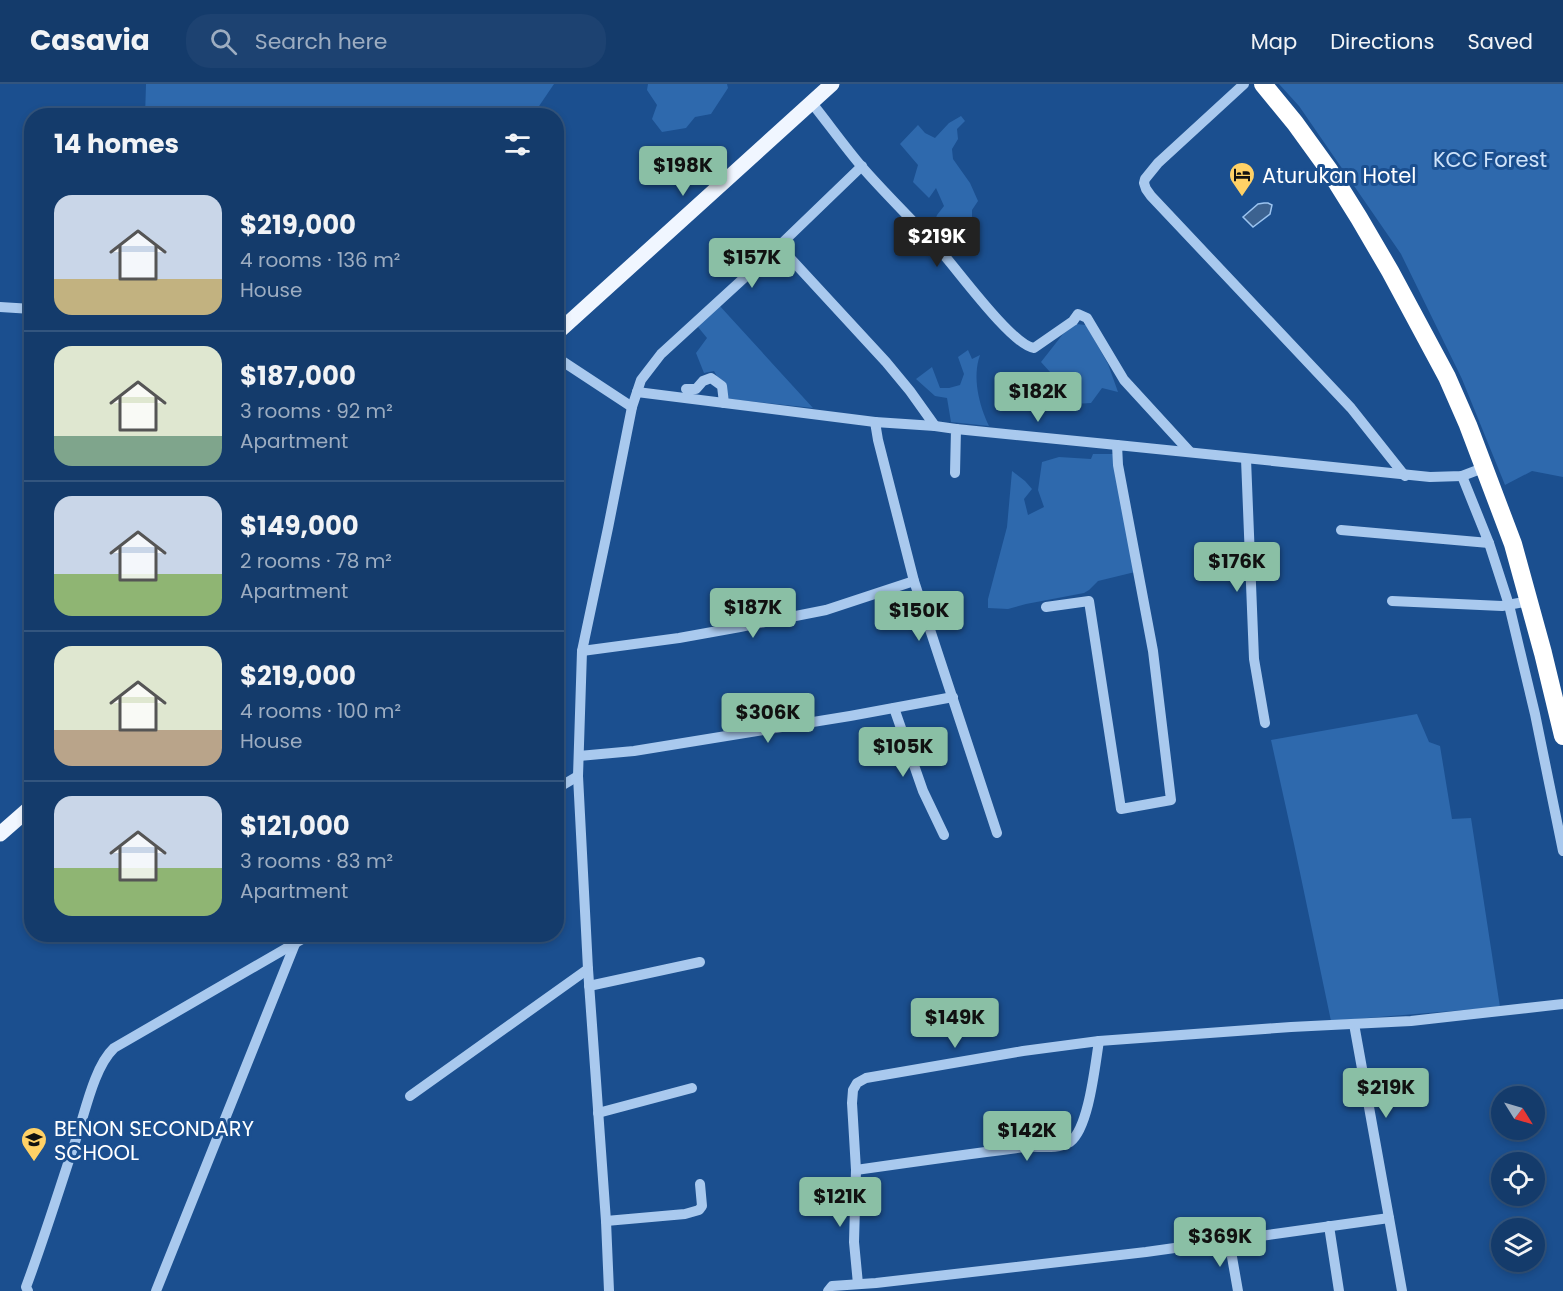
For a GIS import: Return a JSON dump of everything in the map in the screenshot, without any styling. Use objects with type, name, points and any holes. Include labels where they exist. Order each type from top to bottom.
[{"type":"highway","points":[[1263,84],[1329,170],[1390,270],[1447,376],[1513,544],[1559,702],[1563,736]]},
{"type":"main road","points":[[564,327],[832,84]]},
{"type":"main road","points":[[0,834],[24,813]]},
{"type":"street","points":[[1244,84],[1158,163],[1145,178],[1146,189],[1351,408],[1405,476]]},
{"type":"street","points":[[811,102],[862,166],[943,253],[1023,345],[1030,348],[1037,347],[1073,321],[1078,314],[1087,318],[1124,380],[1190,452]]},
{"type":"street","points":[[609,1291],[578,776],[582,651],[632,407],[641,380],[661,354],[862,166]]},
{"type":"street","points":[[779,246],[886,362],[935,426]]},
{"type":"street","points":[[0,307],[24,308]]},
{"type":"street","points":[[564,362],[632,407]]},
{"type":"street","points":[[686,389],[696,389],[703,381],[711,378],[722,386],[724,403]]},
{"type":"street","points":[[637,392],[875,422],[935,426],[1405,476],[1462,476],[1483,468]]},
{"type":"street","points":[[875,422],[914,581],[997,833]]},
{"type":"street","points":[[955,473],[956,429]]},
{"type":"street","points":[[1046,607],[1089,601],[1121,809],[1171,800],[1153,651],[1118,465],[1117,445]]},
{"type":"street","points":[[1246,459],[1254,659],[1265,723]]},
{"type":"street","points":[[1462,476],[1489,543],[1509,605],[1537,723],[1563,851]]},
{"type":"street","points":[[1341,530],[1489,543]]},
{"type":"street","points":[[582,651],[710,633],[826,610],[914,581]]},
{"type":"street","points":[[1392,601],[1502,606],[1529,601]]},
{"type":"street","points":[[579,756],[634,751],[953,697]]},
{"type":"street","points":[[894,708],[923,791],[944,835]]},
{"type":"street","points":[[564,784],[578,776]]},
{"type":"street","points":[[28,1291],[26,1287],[92,1090],[107,1054],[298,942]]},
{"type":"street","points":[[156,1291],[295,944]]},
{"type":"street","points":[[589,986],[700,962]]},
{"type":"street","points":[[410,1096],[588,969]]},
{"type":"street","points":[[858,1284],[854,1242],[856,1170],[852,1103],[853,1089],[857,1083],[866,1078],[1023,1051],[1099,1041],[1411,1021],[1563,1005]]},
{"type":"street","points":[[1354,1024],[1402,1291]]},
{"type":"street","points":[[856,1170],[1029,1147],[1059,1146],[1071,1141],[1079,1130],[1088,1107],[1099,1041]]},
{"type":"street","points":[[598,1113],[692,1088]]},
{"type":"street","points":[[606,1221],[685,1214],[699,1210],[702,1206],[700,1184]]},
{"type":"street","points":[[828,1291],[832,1286],[1146,1252],[1389,1218]]},
{"type":"street","points":[[1329,1226],[1339,1291]]},
{"type":"street","points":[[1229,1239],[1238,1291]]},
{"type":"green space","points":[[146,84],[554,84],[538,108],[145,108]]},
{"type":"green space","points":[[648,84],[727,84],[728,88],[711,114],[695,117],[686,128],[662,132],[652,119],[657,105],[647,90]]},
{"type":"green space","name":"KCC Forest","points":[[1279,84],[1563,84],[1563,477],[1532,471],[1505,485],[1462,379],[1401,254],[1299,106]]},
{"type":"green space","points":[[961,116],[965,121],[957,129],[958,139],[952,149],[953,159],[970,183],[978,201],[972,210],[972,219],[952,227],[945,245],[932,229],[937,215],[944,206],[936,188],[929,198],[913,182],[918,165],[900,144],[918,125],[925,133],[935,138],[949,123]]},
{"type":"green space","points":[[718,304],[813,408],[729,399],[714,371],[704,373],[696,353],[707,338],[698,327]]},
{"type":"green space","points":[[1076,324],[1086,325],[1108,364],[1118,392],[1102,388],[1091,403],[1074,404],[1041,362],[1063,334]]},
{"type":"green space","points":[[968,350],[972,359],[980,355],[977,372],[978,391],[989,426],[951,422],[947,398],[935,396],[916,379],[932,367],[940,388],[960,385],[964,374],[958,357]]},
{"type":"green space","points":[[1093,454],[1113,454],[1135,572],[1098,581],[1084,593],[1008,609],[988,608],[988,599],[1007,527],[1012,471],[1032,489],[1024,499],[1028,515],[1044,507],[1038,490],[1042,462],[1059,457],[1091,459]]},
{"type":"green space","points":[[1417,714],[1429,742],[1440,746],[1452,819],[1471,818],[1500,1007],[1331,1021],[1271,740]]},
{"type":"shaded area","points":[[1258,204],[1272,205],[1270,214],[1253,227],[1243,217]]},
{"type":"place","name":"Aturukan Hotel","points":[[1242,198]]},
{"type":"place","name":"BENON SECONDARY SCHOOL","points":[[34,1163]]}]
